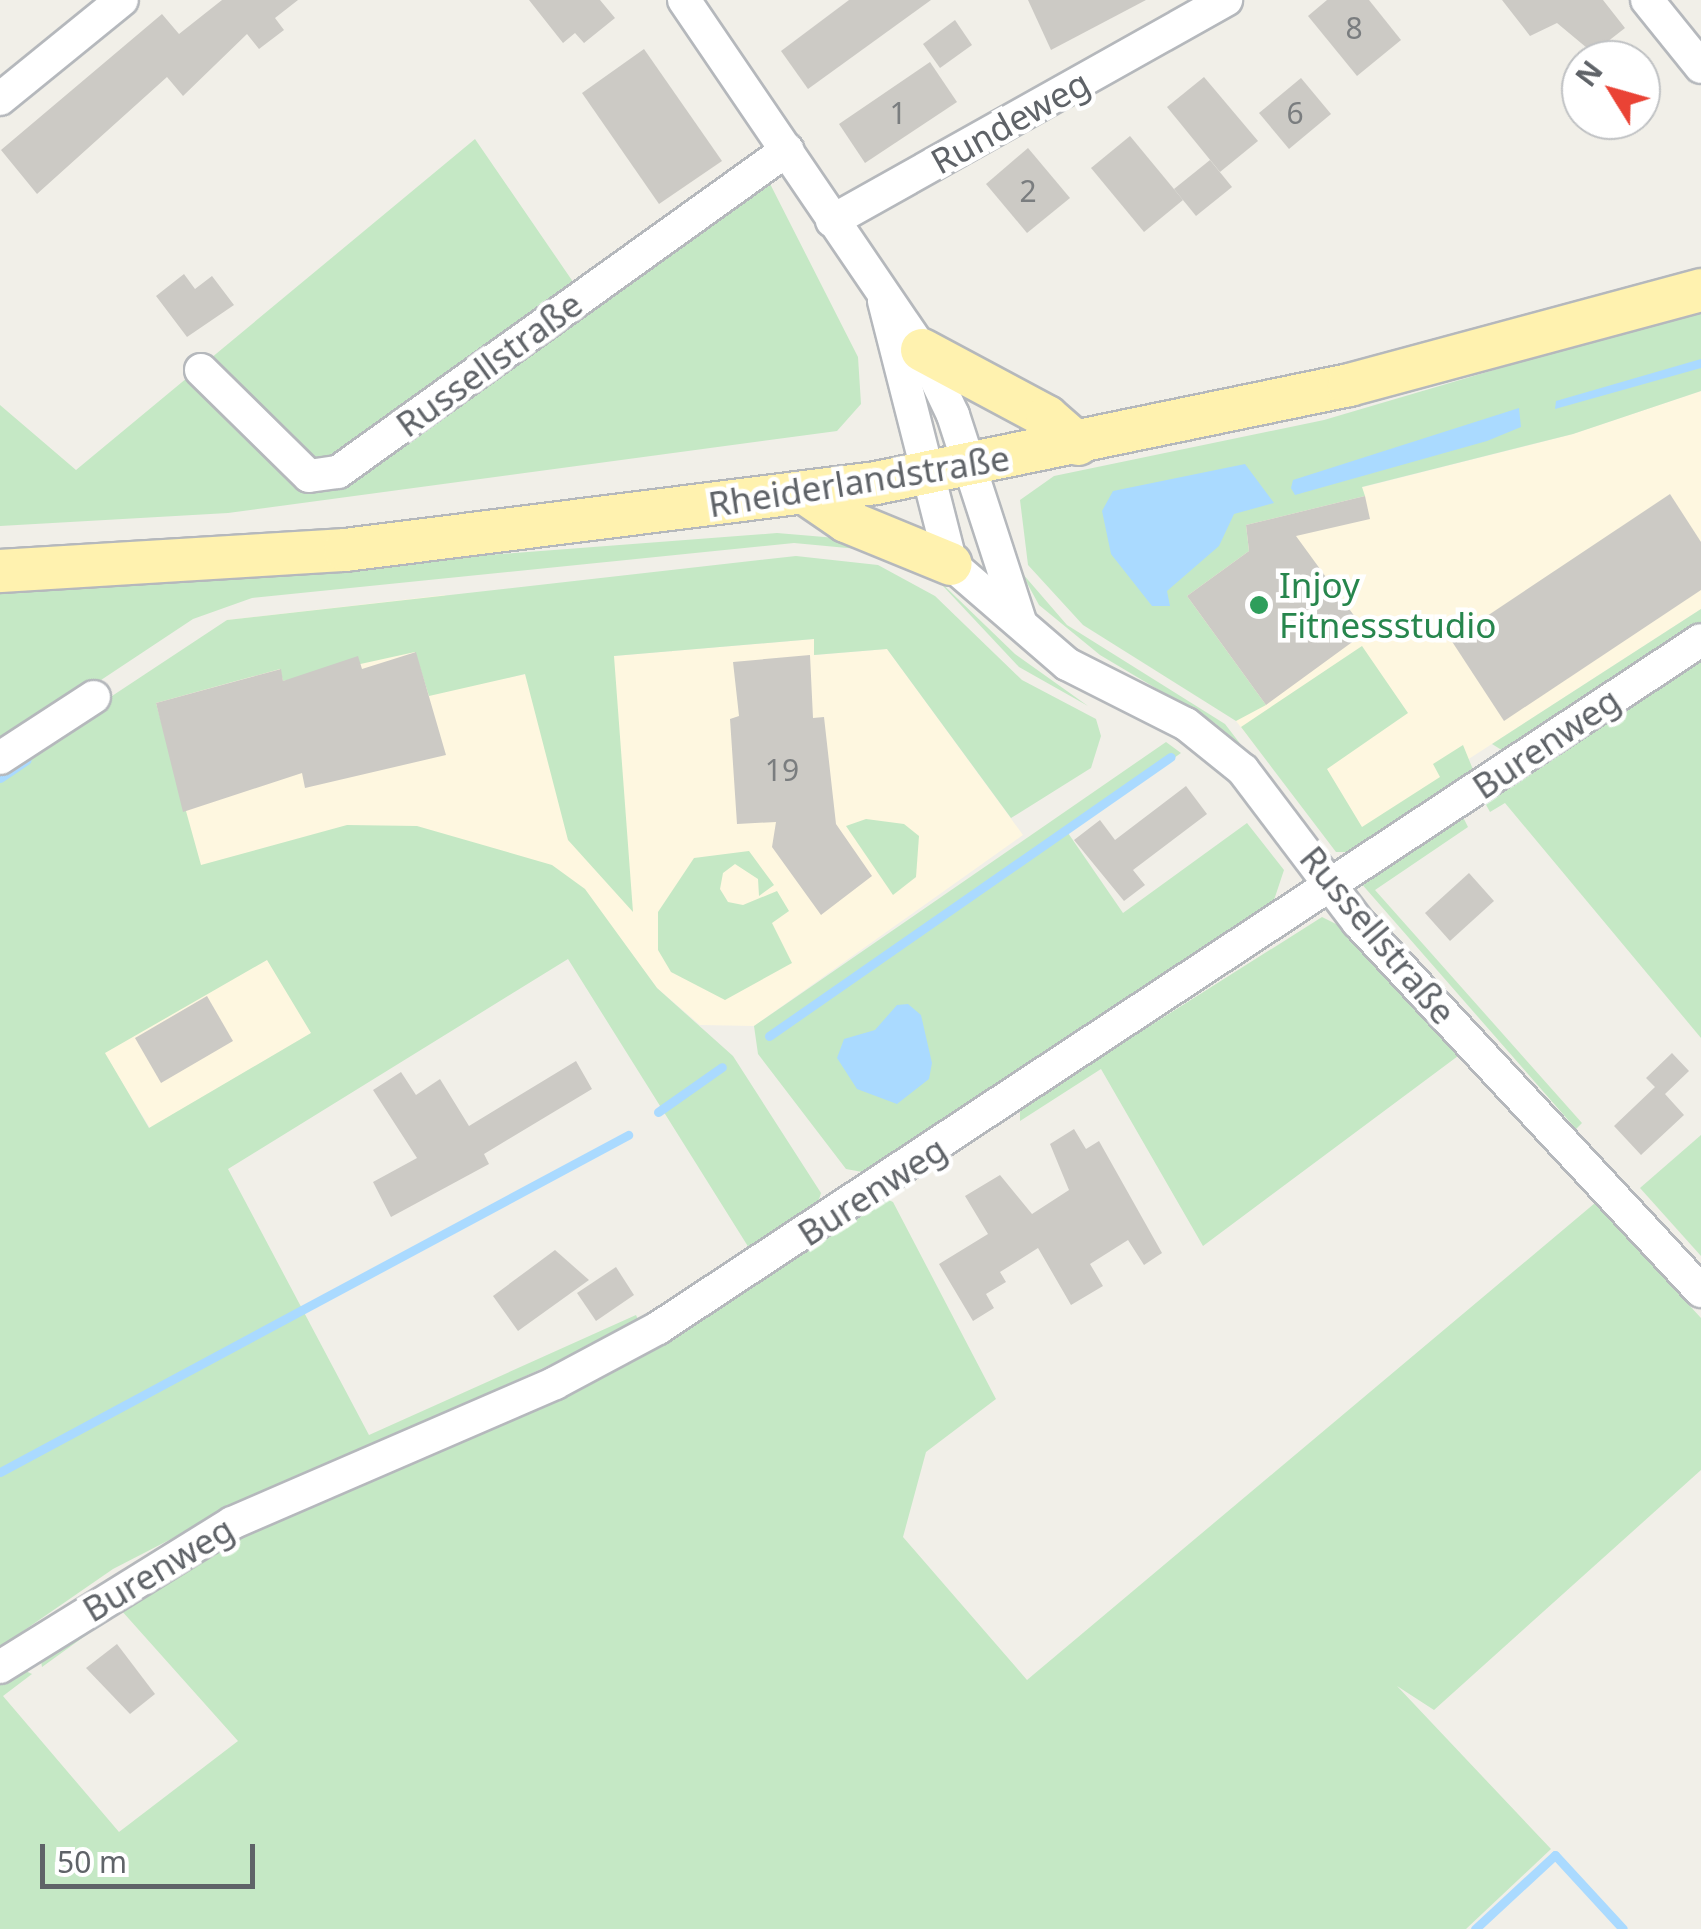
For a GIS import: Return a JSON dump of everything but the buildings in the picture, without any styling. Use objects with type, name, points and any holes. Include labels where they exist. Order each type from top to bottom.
[{"type":"main road","name":"Rheiderlandstraße","points":[[0,571],[344,550],[805,493],[926,474],[1510,347],[1701,290]]},
{"type":"main road","points":[[922,350],[1046,416],[1078,444]]},
{"type":"main road","points":[[805,493],[846,521],[951,564]]},
{"type":"street","points":[[0,99],[122,0]]},
{"type":"street","points":[[684,0],[884,301],[922,350],[969,465],[1021,625]]},
{"type":"street","name":"Rundeweg","points":[[832,222],[1180,11],[1226,0]]},
{"type":"street","points":[[1647,0],[1701,67]]},
{"type":"street","name":"Russellstraße","points":[[201,370],[310,476],[338,472],[787,150]]},
{"type":"street","points":[[884,301],[951,564]]},
{"type":"street","name":"Russellstraße","points":[[951,564],[1067,664],[1214,743],[1333,888],[1701,1291]]},
{"type":"street","name":"Burenweg","points":[[0,1667],[232,1522],[555,1383],[658,1328],[1333,888],[1701,640]]},
{"type":"street","points":[[0,758],[94,697]]},
{"type":"shaded area","points":[[1701,391],[1701,609],[1351,835],[1328,837],[1236,721],[1086,496],[1292,505],[1573,434]]},
{"type":"shaded area","points":[[445,595],[458,688],[614,656],[814,639],[815,655],[887,649],[1023,835],[754,1026],[700,1025],[657,988],[584,889],[535,902],[150,1128],[0,884],[227,620]]},
{"type":"green space","points":[[475,139],[580,292],[760,164],[858,357],[861,404],[837,431],[228,513],[0,526],[0,405],[76,470]]},
{"type":"green space","points":[[1701,309],[1701,391],[1573,434],[1362,487],[1365,496],[1246,525],[1249,551],[1187,596],[1266,705],[1236,721],[1083,625],[1028,565],[1020,500],[1054,476],[1324,420]]},
{"type":"green space","points":[[1006,522],[1022,573],[1067,625],[1225,724],[1322,850],[1216,724],[1100,655],[1039,605],[1005,543]]},
{"type":"green space","points":[[777,533],[860,540],[858,549],[794,543],[252,598],[193,619],[0,747],[0,592]]},
{"type":"green space","points":[[796,556],[878,565],[935,596],[1022,680],[1096,719],[1101,736],[1091,768],[1011,818],[887,649],[814,655],[814,639],[614,656],[633,912],[568,840],[525,674],[429,696],[415,652],[283,681],[280,669],[156,703],[201,865],[347,825],[417,826],[552,865],[585,889],[657,988],[733,1056],[821,1193],[817,1206],[744,1261],[739,1255],[749,1248],[568,959],[228,1169],[369,1435],[636,1315],[640,1324],[206,1521],[113,1569],[0,1647],[0,770],[227,620]],"holes":[[[267,960],[311,1033],[149,1128],[105,1053]]]},
{"type":"green space","points":[[928,570],[1015,654],[1088,706],[1019,667]]},
{"type":"green space","points":[[1701,609],[1701,628],[1508,754],[1492,744]]},
{"type":"green space","points":[[1362,646],[1408,713],[1327,769],[1362,827],[1440,777],[1433,764],[1463,745],[1474,772],[1352,852],[1336,852],[1241,727]]},
{"type":"green space","points":[[1701,651],[1701,1038],[1505,803],[1490,812],[1485,803],[1486,791]]},
{"type":"green space","points":[[1166,742],[1181,753],[1068,833],[1123,913],[1247,823],[1284,870],[1273,903],[873,1174],[846,1169],[758,1054],[754,1026]]},
{"type":"green space","points":[[1459,809],[1468,827],[1375,890],[1582,1123],[1576,1129],[1360,882]]},
{"type":"green space","points":[[866,819],[904,824],[919,836],[916,877],[893,895],[846,826]]},
{"type":"green space","points":[[749,851],[774,885],[759,896],[758,879],[735,864],[723,873],[720,889],[728,902],[743,905],[777,891],[789,911],[772,923],[792,963],[725,1000],[671,972],[658,950],[658,912],[694,858]]},
{"type":"green space","points":[[1322,917],[1342,927],[1458,1056],[1203,1246],[1101,1069],[1020,1121],[1020,1108]]},
{"type":"green space","points":[[1701,1135],[1701,1256],[1640,1188]]},
{"type":"green space","points":[[880,1196],[893,1202],[996,1399],[926,1452],[903,1537],[1027,1680],[1595,1203],[1701,1318],[1701,1470],[1434,1710],[1397,1686],[1551,1849],[1466,1929],[0,1929],[0,1678],[15,1666],[32,1674],[3,1696],[119,1832],[238,1741],[121,1610],[42,1667],[39,1650],[106,1605]]},
{"type":"water","points":[[1701,359],[1701,368],[1555,409],[1556,401]]},
{"type":"water","points":[[1519,408],[1521,427],[1487,441],[1295,495],[1291,488],[1293,480]]},
{"type":"water","points":[[1245,464],[1274,503],[1234,514],[1219,546],[1167,591],[1170,606],[1152,606],[1111,554],[1102,511],[1113,491]]},
{"type":"water","points":[[908,1004],[921,1015],[932,1063],[929,1079],[897,1104],[857,1089],[837,1058],[844,1039],[875,1030],[897,1005]]},
{"type":"waterway","points":[[769,1036],[1171,757]]},
{"type":"waterway","points":[[0,778],[27,760]]},
{"type":"waterway","points":[[658,1112],[722,1067]]},
{"type":"waterway","points":[[0,1472],[628,1135]]},
{"type":"waterway","points":[[1475,1929],[1555,1855],[1623,1929]]},
{"type":"place","name":"Injoy Fitnessstudio","points":[[1259,605]]}]
